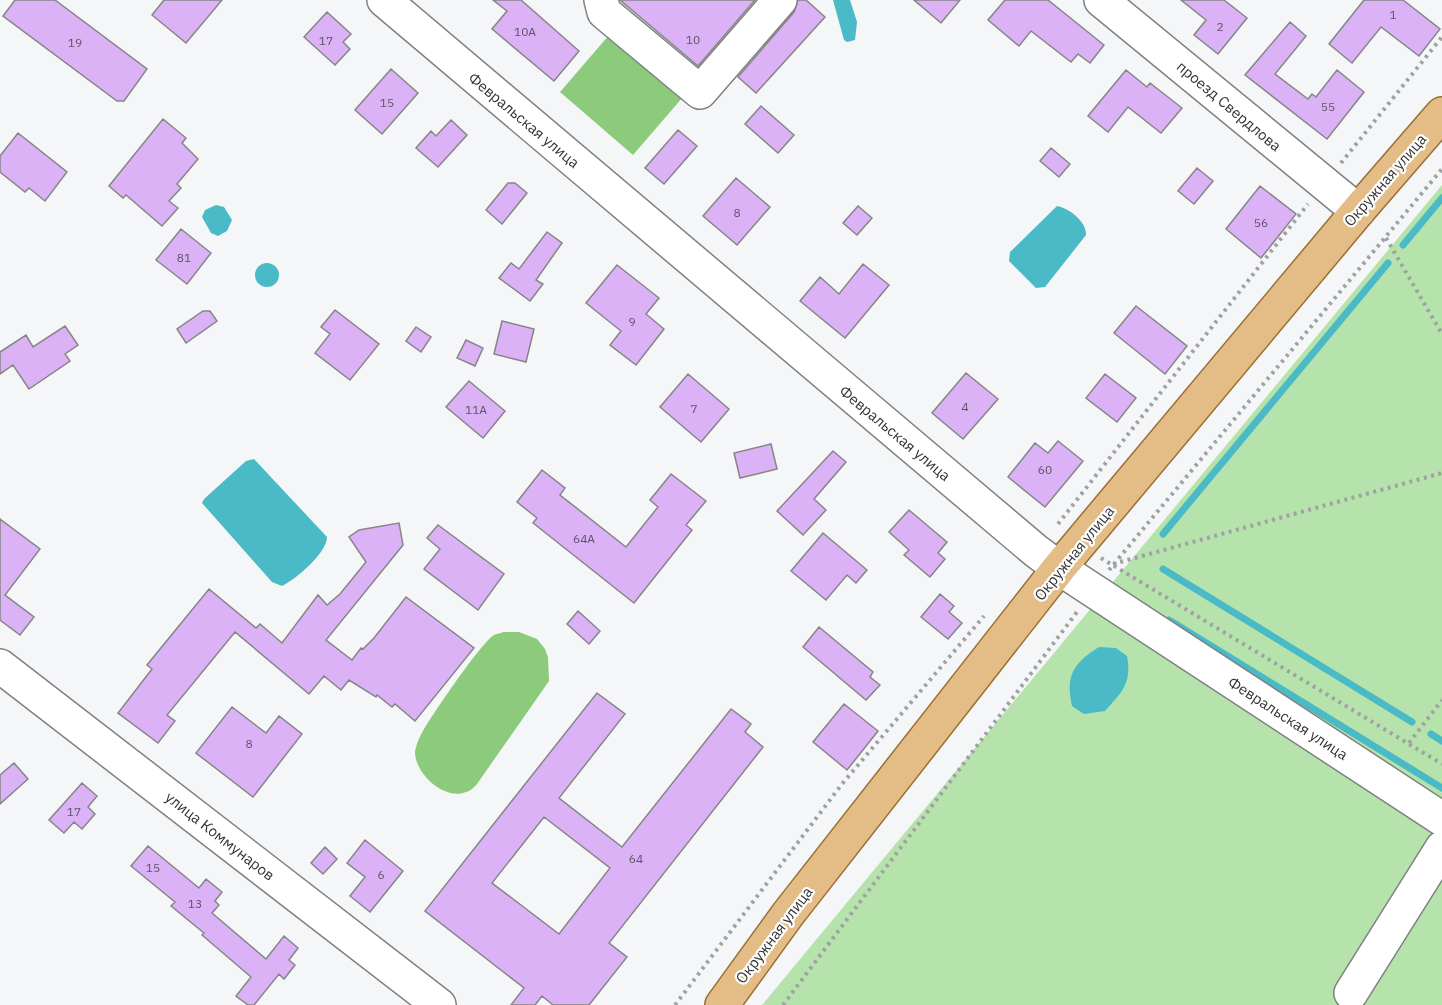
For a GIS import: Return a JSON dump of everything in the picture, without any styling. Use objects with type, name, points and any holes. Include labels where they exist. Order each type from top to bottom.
[{"type":"main road","name":"Окружная улица","points":[[722,1005],[1047,560],[1442,114]]},
{"type":"street","name":"Февральская улица","points":[[384,0],[1047,560],[1442,819]]},
{"type":"street","points":[[601,0],[604,12],[700,92],[780,0]]},
{"type":"street","name":"проезд Свердлова","points":[[1101,0],[1358,211]]},
{"type":"street","name":"улица Коммунаров","points":[[0,666],[440,1005]]},
{"type":"street","points":[[1351,993],[1442,848]]},
{"type":"path","points":[[1047,560],[1324,184],[1442,37]]},
{"type":"path","points":[[1386,238],[1442,334]]},
{"type":"path","points":[[1442,473],[1113,564],[1442,764]]},
{"type":"path","points":[[675,1005],[842,784],[986,613]]},
{"type":"path","points":[[1409,743],[1442,700]]},
{"type":"green space","points":[[610,34],[683,97],[633,155],[560,92]]},
{"type":"green space","points":[[1442,185],[1442,1005],[762,1005]]},
{"type":"green space","points":[[503,632],[519,632],[537,639],[548,657],[549,681],[477,784],[468,791],[458,794],[449,793],[433,784],[420,769],[415,752],[417,744],[428,722],[468,665],[487,641]]},
{"type":"water","points":[[833,0],[850,0],[857,22],[855,40],[847,42],[844,40]]},
{"type":"water","points":[[216,205],[224,207],[232,220],[227,231],[218,236],[211,233],[202,217],[205,210]]},
{"type":"water","points":[[1057,206],[1076,216],[1084,225],[1086,235],[1045,287],[1036,288],[1009,261],[1010,252]]},
{"type":"water","points":[[267,263],[276,266],[279,275],[276,284],[267,287],[258,284],[255,275],[258,266]]},
{"type":"water","points":[[254,459],[327,537],[326,543],[316,558],[295,578],[282,586],[272,582],[202,503],[246,461]]},
{"type":"water","points":[[1099,647],[1116,648],[1127,656],[1127,681],[1121,693],[1105,711],[1084,714],[1072,706],[1071,678],[1083,659]]},
{"type":"building","points":[[15,0],[55,0],[147,69],[124,101],[117,101],[3,16]]},
{"type":"building","points":[[164,0],[222,0],[186,43],[152,15]]},
{"type":"building","points":[[493,0],[521,0],[579,51],[554,81],[492,29],[507,11]]},
{"type":"building","points":[[620,0],[755,0],[698,66]]},
{"type":"building","points":[[798,0],[806,0],[825,17],[756,93],[738,77],[794,12]]},
{"type":"building","points":[[914,0],[960,0],[941,23]]},
{"type":"building","points":[[1005,0],[1048,0],[1104,45],[1090,63],[1078,54],[1071,62],[1031,31],[1019,46],[988,20]]},
{"type":"building","points":[[1181,0],[1224,0],[1247,18],[1218,54],[1194,35],[1206,20]]},
{"type":"building","points":[[1364,0],[1403,0],[1440,29],[1419,56],[1381,27],[1352,63],[1329,44]]},
{"type":"building","points":[[327,12],[351,34],[343,42],[350,49],[335,65],[304,37]]},
{"type":"building","points":[[1290,22],[1306,36],[1275,74],[1308,99],[1312,94],[1316,97],[1337,70],[1364,92],[1327,139],[1245,75]]},
{"type":"building","points":[[391,69],[418,93],[382,134],[355,110]]},
{"type":"building","points":[[1126,70],[1147,87],[1150,83],[1182,108],[1161,133],[1128,107],[1108,132],[1088,116]]},
{"type":"building","points":[[761,106],[794,135],[778,153],[745,124]]},
{"type":"building","points":[[163,119],[186,138],[182,143],[198,159],[177,184],[181,188],[169,201],[178,208],[162,226],[126,195],[123,198],[109,186]]},
{"type":"building","points":[[451,120],[467,135],[438,167],[416,148],[431,131],[436,136]]},
{"type":"building","points":[[678,130],[697,146],[664,184],[645,168]]},
{"type":"building","points":[[18,133],[67,172],[45,201],[29,188],[25,192],[0,172],[0,156]]},
{"type":"building","points":[[1051,148],[1070,164],[1059,177],[1040,161]]},
{"type":"building","points":[[1197,168],[1213,181],[1194,204],[1178,191]]},
{"type":"building","points":[[736,178],[770,207],[737,245],[703,216]]},
{"type":"building","points":[[508,183],[515,183],[527,193],[502,224],[486,210]]},
{"type":"building","points":[[1260,186],[1296,214],[1261,258],[1226,229]]},
{"type":"building","points":[[858,206],[872,218],[857,235],[843,223]]},
{"type":"building","points":[[181,229],[211,253],[187,284],[156,260]]},
{"type":"building","points":[[547,232],[562,243],[536,280],[543,284],[530,301],[499,278],[511,263],[519,269]]},
{"type":"building","points":[[863,264],[889,285],[845,338],[800,301],[820,277],[839,294]]},
{"type":"building","points":[[617,265],[659,298],[646,314],[664,329],[636,365],[610,345],[621,331],[586,303]]},
{"type":"building","points":[[1136,306],[1187,346],[1165,374],[1114,333]]},
{"type":"building","points":[[335,310],[379,344],[350,380],[315,353],[330,334],[321,327]]},
{"type":"building","points":[[203,311],[210,311],[217,321],[186,343],[177,329]]},
{"type":"building","points":[[502,321],[534,329],[526,362],[494,354]]},
{"type":"building","points":[[65,326],[78,345],[65,354],[70,361],[29,389],[13,365],[0,374],[0,352],[26,335],[33,347]]},
{"type":"building","points":[[416,327],[431,337],[421,352],[406,341]]},
{"type":"building","points":[[466,340],[483,348],[475,366],[457,358]]},
{"type":"building","points":[[966,373],[998,399],[963,439],[932,413]]},
{"type":"building","points":[[688,374],[729,409],[701,442],[660,407]]},
{"type":"building","points":[[1105,374],[1136,398],[1117,422],[1086,398]]},
{"type":"building","points":[[469,381],[505,411],[483,438],[446,407]]},
{"type":"building","points":[[1058,441],[1083,461],[1045,507],[1008,477],[1035,443],[1048,453]]},
{"type":"building","points":[[771,444],[777,469],[740,478],[734,453]]},
{"type":"building","points":[[833,451],[846,462],[814,499],[826,510],[803,535],[777,511]]},
{"type":"building","points":[[542,470],[565,488],[560,495],[626,547],[658,507],[650,500],[671,474],[706,501],[686,525],[692,530],[634,603],[533,523],[537,518],[517,502]]},
{"type":"building","points":[[909,510],[947,542],[938,553],[945,559],[930,577],[904,555],[909,550],[889,532]]},
{"type":"building","points":[[0,519],[40,549],[5,595],[34,617],[20,635],[0,620]]},
{"type":"building","points":[[399,523],[403,545],[326,640],[352,660],[361,648],[363,649],[374,638],[406,597],[474,648],[415,721],[395,704],[392,707],[377,695],[376,697],[349,680],[341,690],[324,676],[309,694],[235,632],[167,715],[175,721],[158,743],[118,713],[152,669],[147,665],[209,589],[256,628],[260,624],[282,643],[318,595],[327,605],[340,594],[366,562],[349,537],[359,530]]},
{"type":"building","points":[[438,525],[504,574],[478,610],[424,569],[440,549],[427,538]]},
{"type":"building","points":[[823,533],[867,570],[856,583],[847,575],[826,600],[791,571]]},
{"type":"building","points":[[940,594],[954,606],[949,612],[962,623],[948,639],[921,617]]},
{"type":"building","points":[[578,611],[600,631],[589,644],[567,624]]},
{"type":"building","points":[[819,627],[873,672],[870,677],[880,685],[866,700],[803,647]]},
{"type":"building","points":[[597,693],[625,714],[559,798],[622,847],[731,709],[751,724],[745,732],[763,747],[609,943],[627,957],[589,1005],[553,1005],[542,996],[535,1005],[511,1005],[524,988],[425,911]],"holes":[[[544,817],[610,868],[559,934],[492,883]]]},
{"type":"building","points":[[844,704],[878,731],[847,770],[813,742]]},
{"type":"building","points":[[232,707],[266,733],[279,716],[302,734],[253,797],[196,753]]},
{"type":"building","points":[[14,763],[28,779],[0,804],[0,775]]},
{"type":"building","points":[[82,783],[97,796],[88,807],[95,814],[82,829],[74,822],[64,833],[49,820]]},
{"type":"building","points":[[365,840],[403,871],[370,912],[350,896],[365,877],[347,863]]},
{"type":"building","points":[[148,846],[199,888],[206,879],[222,892],[215,901],[219,905],[212,913],[266,959],[284,936],[298,948],[289,960],[295,965],[284,979],[279,974],[254,1005],[248,1005],[236,996],[251,977],[171,906],[175,902],[131,866]]},
{"type":"building","points":[[325,847],[337,859],[323,874],[311,863]]},
{"type":"waterway","points":[[1403,245],[1442,198]]},
{"type":"waterway","points":[[1163,534],[1388,263]]},
{"type":"waterway","points":[[1163,569],[1412,722]]},
{"type":"waterway","points":[[1169,620],[1442,788]]},
{"type":"waterway","points":[[1431,734],[1442,741]]}]
